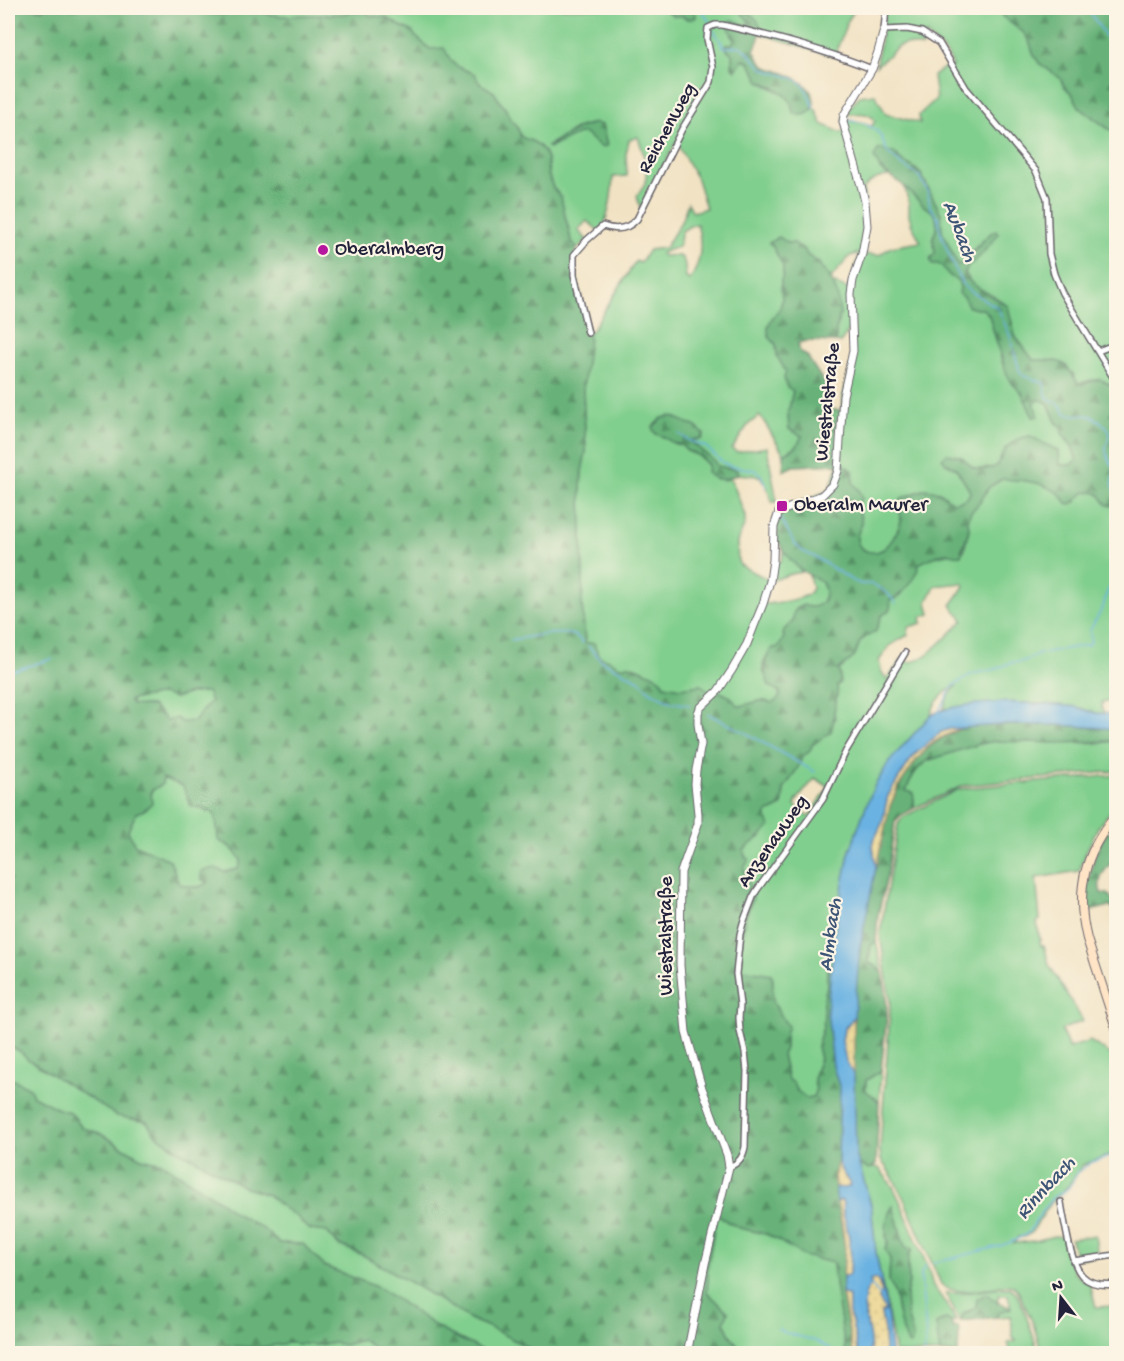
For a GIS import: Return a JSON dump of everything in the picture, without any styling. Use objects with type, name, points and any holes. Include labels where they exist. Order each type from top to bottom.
[{"type":"main road","points":[[1116,815],[1101,836],[1089,859],[1081,897],[1087,939],[1116,1028]]},
{"type":"street","name":"Wiestalstraße","points":[[687,1353],[705,1264],[729,1167],[686,1032],[680,964],[681,872],[698,824],[694,784],[701,744],[698,713],[732,670],[747,644],[770,580],[774,526],[779,512],[822,495],[833,484],[838,471],[843,396],[853,351],[851,294],[867,226],[866,202],[843,122],[844,115],[872,69],[884,30],[886,8]]},
{"type":"street","name":"Reichenweg","points":[[588,333],[574,275],[574,255],[603,226],[612,229],[626,228],[637,219],[682,129],[711,82],[713,67],[707,39],[708,28],[722,25],[761,34],[872,69]]},
{"type":"street","points":[[884,30],[907,29],[922,32],[939,42],[966,88],[1036,171],[1047,198],[1049,254],[1053,274],[1062,294],[1116,382]]},
{"type":"street","points":[[1098,351],[1116,344]]},
{"type":"street","name":"Anzenauweg","points":[[729,1167],[738,1163],[745,1147],[747,1071],[739,1023],[740,1005],[736,974],[740,934],[746,913],[757,890],[823,799],[846,751],[905,653]]},
{"type":"street","points":[[1061,1202],[1073,1261],[1078,1272],[1088,1280],[1101,1284],[1116,1284]]},
{"type":"street","points":[[1073,1261],[1116,1255]]},
{"type":"green space","points":[[8,8],[181,8],[227,14],[237,8],[254,8],[267,14],[281,16],[342,14],[362,10],[370,16],[386,17],[412,31],[430,49],[444,48],[456,66],[475,74],[479,83],[494,92],[511,120],[516,124],[521,137],[534,142],[543,150],[554,190],[561,197],[571,241],[577,249],[573,259],[589,338],[583,390],[586,451],[581,489],[582,604],[585,643],[594,643],[599,657],[612,661],[619,667],[629,665],[641,669],[660,678],[664,685],[681,688],[701,685],[713,694],[718,691],[731,697],[738,706],[759,701],[771,703],[776,701],[780,692],[769,686],[764,670],[768,655],[771,649],[779,647],[785,629],[793,621],[796,609],[803,605],[811,607],[819,605],[824,600],[825,589],[821,581],[796,565],[773,535],[779,512],[829,490],[839,464],[793,466],[783,471],[784,454],[797,446],[802,436],[789,429],[788,413],[793,391],[787,387],[784,378],[786,372],[777,356],[776,344],[769,337],[768,328],[782,301],[783,266],[769,243],[779,237],[805,250],[807,255],[819,263],[831,278],[837,294],[840,314],[836,342],[798,343],[800,352],[807,356],[825,384],[827,389],[826,410],[842,410],[840,461],[853,471],[853,483],[862,498],[858,505],[862,524],[857,537],[860,547],[874,552],[884,549],[890,543],[901,523],[899,507],[902,498],[923,490],[933,490],[953,502],[964,500],[970,494],[956,468],[942,458],[947,454],[961,457],[974,468],[993,468],[1010,445],[1030,436],[1059,451],[1060,465],[1070,465],[1077,461],[1072,446],[1062,433],[1048,403],[1039,399],[1034,403],[1038,416],[1033,417],[1022,393],[1012,383],[1006,372],[989,315],[983,309],[969,307],[959,294],[958,280],[951,277],[941,266],[932,264],[930,259],[935,253],[933,238],[937,227],[936,218],[932,211],[904,186],[880,169],[874,157],[878,150],[892,152],[921,174],[941,214],[942,232],[958,265],[996,230],[998,234],[965,273],[971,283],[1008,306],[1015,336],[1033,360],[1052,360],[1062,363],[1078,382],[1085,383],[1100,379],[1116,388],[1116,506],[1107,505],[1099,494],[1093,492],[1085,492],[1071,504],[1067,503],[1059,493],[1041,484],[1021,480],[1002,479],[989,487],[970,513],[969,529],[961,555],[945,553],[919,564],[916,574],[908,585],[899,595],[890,600],[891,606],[888,612],[881,616],[876,631],[860,642],[854,657],[838,670],[840,682],[837,686],[831,732],[812,745],[810,751],[803,756],[784,789],[782,806],[767,813],[770,827],[744,850],[745,857],[749,859],[744,869],[753,897],[746,913],[737,968],[771,974],[774,1003],[788,1026],[782,1055],[788,1080],[793,1082],[796,1090],[806,1098],[813,1097],[816,1089],[815,1072],[820,1059],[817,1046],[823,1027],[827,970],[833,960],[827,1010],[833,1065],[840,1089],[838,1161],[834,1176],[845,1248],[842,1293],[853,1353],[846,1353],[833,1263],[804,1256],[769,1235],[740,1228],[717,1213],[707,1269],[707,1292],[728,1312],[724,1323],[744,1353],[530,1353],[529,1348],[472,1320],[363,1255],[338,1244],[327,1232],[311,1230],[269,1195],[246,1188],[179,1151],[155,1134],[147,1122],[117,1116],[8,1045]],"holes":[[[207,692],[211,701],[195,721],[182,722],[176,718],[167,721],[152,706],[132,705],[130,700],[162,694],[175,698],[190,693]],[[163,778],[183,786],[191,806],[214,813],[218,840],[231,847],[241,860],[238,869],[225,872],[215,868],[201,871],[201,879],[208,882],[198,888],[179,884],[170,860],[135,845],[128,831],[136,813],[152,803],[151,791],[162,784]]]},
{"type":"green space","points":[[181,8],[237,8],[229,13],[215,14]]},
{"type":"green space","points":[[254,8],[663,8],[688,19],[695,18],[694,8],[738,8],[751,23],[730,30],[734,41],[728,44],[727,50],[748,62],[762,82],[785,95],[792,109],[810,112],[813,108],[822,124],[842,133],[845,131],[843,119],[864,123],[871,127],[875,121],[865,114],[844,115],[859,96],[875,94],[886,114],[920,123],[919,115],[936,99],[933,76],[944,68],[953,66],[947,54],[926,34],[922,47],[906,44],[899,46],[876,66],[886,8],[997,8],[1003,17],[1024,33],[1039,63],[1060,78],[1080,108],[1106,127],[1116,130],[1116,388],[1099,380],[1078,382],[1073,373],[1045,360],[1033,360],[1015,336],[1012,322],[1003,302],[971,283],[965,273],[998,234],[992,232],[975,248],[964,263],[958,265],[942,232],[941,214],[921,174],[901,161],[898,156],[882,149],[880,169],[889,176],[874,180],[863,189],[865,202],[862,254],[879,255],[891,247],[921,242],[911,224],[909,202],[904,186],[937,218],[933,241],[937,263],[958,280],[969,307],[983,309],[989,315],[1002,362],[1012,383],[1022,393],[1033,417],[1038,416],[1034,404],[1039,399],[1048,403],[1054,418],[1072,446],[1077,461],[1070,465],[1060,465],[1059,457],[1030,436],[1017,440],[1005,449],[1000,462],[995,467],[972,468],[962,457],[946,463],[956,468],[970,494],[964,499],[952,502],[940,492],[925,489],[902,498],[899,507],[901,523],[890,543],[879,551],[864,550],[860,547],[857,537],[862,524],[858,505],[859,490],[852,483],[853,471],[840,461],[843,396],[852,360],[852,326],[840,343],[836,342],[840,314],[833,283],[848,289],[860,253],[850,256],[831,278],[819,263],[794,243],[772,245],[783,266],[783,275],[782,301],[780,309],[768,328],[769,337],[776,344],[777,356],[793,390],[788,413],[789,429],[802,436],[797,446],[784,454],[759,416],[748,425],[732,449],[737,452],[767,447],[777,502],[772,502],[760,476],[738,474],[737,470],[717,466],[690,441],[702,439],[704,434],[696,429],[670,417],[661,419],[653,426],[656,434],[699,456],[722,480],[730,479],[733,483],[745,516],[745,524],[737,542],[740,565],[769,580],[775,562],[781,561],[784,550],[802,572],[770,581],[763,604],[778,603],[808,595],[812,588],[809,575],[821,581],[826,592],[817,607],[810,608],[785,629],[779,647],[771,649],[765,659],[764,672],[780,696],[771,703],[762,701],[738,706],[731,697],[718,691],[713,695],[701,685],[681,688],[664,685],[660,678],[641,669],[629,665],[619,667],[612,661],[599,657],[596,648],[585,643],[582,604],[581,489],[586,451],[583,390],[588,333],[636,261],[640,263],[649,250],[665,248],[681,222],[688,203],[693,212],[706,208],[697,179],[676,142],[641,211],[637,196],[645,183],[645,160],[638,137],[629,140],[626,154],[627,176],[613,177],[609,206],[602,226],[599,231],[587,221],[578,230],[587,240],[577,249],[571,241],[557,192],[550,182],[546,155],[543,150],[536,143],[521,137],[516,124],[511,120],[494,92],[479,83],[466,70],[460,69],[430,49],[412,31],[386,17],[370,16],[367,12],[358,10],[342,14],[281,16],[267,14]],"holes":[[[594,123],[602,125],[607,146],[601,147],[584,133],[550,144],[579,127]],[[697,224],[700,253],[697,267],[690,280],[686,278],[684,261],[680,256],[663,256],[661,253],[678,247],[682,231]]]},
{"type":"green space","points":[[663,8],[694,8],[696,16],[688,19],[683,16],[674,16]]},
{"type":"green space","points":[[738,8],[745,8],[760,27],[760,35],[754,50],[761,63],[788,74],[809,89],[814,104],[807,114],[793,113],[791,102],[786,96],[760,81],[749,62],[743,59],[736,70],[732,67],[732,54],[725,47],[734,41],[729,27],[730,21],[746,25],[750,23]]},
{"type":"green space","points":[[745,8],[856,8],[847,22],[835,56],[761,34],[757,21]]},
{"type":"green space","points":[[997,8],[1116,8],[1116,130],[1106,127],[1080,108],[1060,78],[1039,63],[1024,33],[1003,17]]},
{"type":"green space","points":[[594,123],[602,125],[607,146],[601,147],[584,133],[547,147],[579,128]]},
{"type":"green space","points":[[672,416],[696,427],[704,434],[701,439],[690,441],[717,466],[737,470],[738,474],[725,479],[714,478],[707,472],[708,464],[695,453],[656,434],[653,427],[662,418]]},
{"type":"green space","points":[[1002,479],[1031,482],[1052,488],[1067,503],[1076,502],[1083,493],[1088,492],[1099,494],[1107,504],[1116,506],[1116,702],[1102,702],[1104,713],[1059,705],[1004,702],[944,709],[947,698],[956,686],[941,697],[931,715],[889,762],[874,787],[849,854],[834,938],[833,960],[827,970],[823,1027],[817,1046],[820,1059],[815,1072],[816,1089],[813,1097],[806,1098],[796,1090],[793,1082],[788,1080],[782,1055],[785,1048],[785,1034],[773,1001],[771,974],[737,969],[740,934],[753,897],[744,869],[744,850],[761,837],[767,813],[782,806],[784,789],[803,756],[810,751],[812,745],[835,718],[838,671],[854,657],[860,642],[876,631],[890,600],[898,598],[914,576],[919,564],[935,557],[964,551],[970,513],[989,487]],"holes":[[[962,583],[964,586],[951,605],[963,620],[924,656],[911,662],[902,659],[887,679],[882,673],[879,661],[889,646],[908,635],[909,627],[922,623],[921,617],[930,614],[927,602],[935,586]],[[815,778],[829,787],[809,817],[795,805]]]},
{"type":"green space","points":[[208,692],[211,702],[195,721],[182,723],[167,721],[159,712],[132,705],[130,700],[163,694],[175,698],[190,693]]},
{"type":"green space","points":[[1059,725],[1116,729],[1116,741],[982,743],[927,761],[911,779],[906,791],[913,793],[914,808],[895,821],[887,876],[878,915],[876,941],[871,945],[868,960],[883,974],[887,1016],[881,1071],[866,1080],[865,1087],[866,1091],[879,1102],[876,1164],[870,1169],[866,1168],[858,1163],[856,1154],[853,1067],[854,1002],[866,914],[890,806],[907,773],[931,746],[963,727]]},
{"type":"green space","points":[[997,741],[1101,743],[1116,741],[1116,771],[962,786],[914,808],[912,792],[906,790],[920,766],[944,754]]},
{"type":"green space","points":[[1116,775],[1116,804],[1098,827],[1079,871],[1036,878],[1040,920],[1037,922],[1041,946],[1044,945],[1049,965],[1083,1021],[1061,1030],[1069,1048],[1090,1041],[1116,1056],[1116,1153],[1083,1165],[1068,1186],[1051,1203],[1031,1233],[1018,1237],[1014,1243],[1054,1236],[1064,1237],[1074,1271],[1077,1276],[1090,1284],[1096,1307],[1116,1306],[1116,1353],[1042,1353],[1033,1323],[1014,1286],[963,1291],[947,1288],[941,1284],[904,1199],[881,1160],[890,1000],[880,934],[898,824],[903,817],[957,790],[966,788]]},
{"type":"green space","points":[[163,778],[183,786],[192,806],[214,813],[218,840],[231,847],[241,860],[238,869],[225,872],[215,869],[202,886],[192,887],[179,884],[170,860],[135,845],[128,831],[136,813],[144,810],[151,791],[162,784]]},
{"type":"green space","points":[[1115,828],[1113,838],[1116,841],[1116,860],[1105,870],[1100,888],[1101,893],[1108,894],[1113,900],[1116,911],[1110,906],[1086,912],[1089,878],[1096,852],[1101,841]]},
{"type":"green space","points":[[876,941],[883,974],[876,966],[869,963],[871,945]]},
{"type":"green space","points":[[8,1045],[117,1115],[147,1122],[155,1134],[179,1151],[246,1188],[269,1195],[311,1230],[327,1232],[338,1245],[363,1255],[472,1320],[529,1348],[530,1353],[488,1353],[443,1331],[381,1289],[324,1266],[303,1244],[279,1243],[262,1228],[233,1212],[162,1163],[141,1158],[99,1133],[83,1128],[70,1112],[58,1109],[33,1096],[30,1088],[8,1077]]},
{"type":"green space","points":[[881,1071],[879,1102],[866,1091],[866,1080]]},
{"type":"green space","points":[[8,1077],[30,1088],[33,1096],[58,1109],[70,1112],[83,1128],[99,1133],[141,1158],[162,1163],[233,1212],[262,1228],[279,1243],[303,1244],[324,1266],[381,1289],[443,1331],[488,1353],[383,1353],[362,1340],[344,1345],[288,1343],[257,1348],[229,1345],[224,1349],[208,1351],[206,1354],[8,1353]]},
{"type":"green space","points":[[858,1163],[868,1168],[879,1168],[893,1187],[928,1268],[933,1286],[956,1321],[951,1322],[945,1319],[936,1324],[940,1353],[895,1353],[876,1253],[871,1205]],"holes":[[[893,1207],[907,1249],[912,1250],[908,1262],[909,1282],[906,1301],[913,1338],[908,1344],[889,1280],[890,1259],[885,1249],[887,1219]]]},
{"type":"green space","points":[[893,1206],[904,1245],[907,1249],[912,1250],[909,1254],[909,1283],[906,1295],[913,1338],[911,1345],[908,1344],[900,1323],[895,1295],[889,1280],[890,1259],[885,1249],[888,1244],[886,1229],[887,1219]]},
{"type":"green space","points":[[717,1213],[740,1228],[766,1234],[821,1260],[833,1263],[846,1353],[744,1353],[730,1335],[724,1322],[728,1312],[707,1292],[707,1269]]},
{"type":"green space","points":[[1095,1235],[1098,1256],[1076,1259],[1071,1239]]},
{"type":"green space","points":[[1011,1288],[1016,1293],[1038,1353],[1009,1353],[1008,1343],[1016,1341],[1013,1339],[1011,1316],[997,1317],[1000,1312],[1011,1308],[1008,1295],[998,1295],[998,1304],[989,1294],[984,1294],[982,1298],[977,1298],[976,1308],[965,1312],[960,1321],[945,1293]]},
{"type":"green space","points":[[984,1294],[989,1295],[997,1303],[1011,1308],[998,1313],[997,1317],[962,1321],[962,1315],[976,1308],[977,1298]]},
{"type":"green space","points":[[946,1319],[951,1322],[953,1328],[958,1327],[958,1353],[940,1353],[936,1324]]},
{"type":"green space","points":[[362,1340],[383,1353],[206,1354],[208,1351],[224,1349],[229,1345],[257,1348],[288,1343],[344,1345]]},
{"type":"sand","points":[[963,727],[929,746],[898,787],[890,806],[876,867],[874,840],[883,821],[888,795],[910,761],[927,742],[941,732]]},
{"type":"sand","points":[[854,1017],[854,1076],[846,1059],[842,1041],[845,1029]]},
{"type":"sand","points":[[838,1161],[850,1184],[849,1187],[835,1187],[834,1176]]},
{"type":"sand","points":[[841,1200],[850,1252],[850,1271],[848,1276],[843,1277],[845,1248],[837,1202]]},
{"type":"sand","points":[[876,1279],[880,1286],[885,1311],[881,1313],[885,1353],[870,1353],[863,1300],[866,1290],[871,1285],[870,1280]]},
{"type":"sand","points":[[842,1293],[849,1297],[858,1353],[853,1353]]},
{"type":"water","points":[[1004,702],[1059,705],[1095,713],[1116,714],[1116,729],[1059,725],[998,725],[950,729],[941,732],[917,752],[888,795],[883,821],[874,840],[876,867],[860,947],[854,1017],[844,1029],[842,1041],[846,1061],[854,1076],[856,1154],[871,1205],[891,1353],[885,1353],[881,1313],[885,1311],[879,1298],[882,1292],[880,1284],[876,1279],[870,1280],[871,1285],[864,1300],[870,1353],[858,1353],[849,1313],[849,1297],[842,1293],[843,1277],[848,1276],[850,1271],[850,1252],[843,1203],[841,1200],[837,1202],[835,1187],[849,1187],[850,1184],[838,1161],[840,1089],[833,1066],[827,1010],[834,938],[849,854],[874,787],[889,762],[928,718],[953,707]]},
{"type":"waterway","name":"Aubach","points":[[700,8],[709,21]]},
{"type":"waterway","name":"Aubach","points":[[1087,8],[1116,58]]},
{"type":"waterway","name":"Aubach","points":[[714,31],[724,47],[741,47],[762,68],[801,83],[814,108]]},
{"type":"waterway","name":"Aubach","points":[[847,120],[864,123],[876,130],[887,152],[920,177],[928,192],[930,207],[938,217],[941,235],[957,274],[967,289],[998,308],[1010,336],[1020,373],[1044,383],[1048,398],[1060,405],[1066,414],[1093,417],[1109,429],[1110,436],[1106,451],[1113,467],[1113,484],[1116,493]]},
{"type":"waterway","points":[[679,434],[706,447],[722,462],[730,466],[759,472],[767,487]]},
{"type":"waterway","points":[[781,519],[794,543],[802,551],[853,581],[878,587],[896,603]]},
{"type":"waterway","name":"Aubach","points":[[938,713],[953,686],[972,674],[1024,661],[1042,653],[1088,645],[1091,641],[1090,630],[1103,607],[1107,592],[1116,579]]},
{"type":"waterway","points":[[511,640],[563,633],[576,636],[583,643]]},
{"type":"waterway","points":[[588,646],[602,661],[639,680],[650,691],[671,702],[690,705]]},
{"type":"waterway","points":[[8,672],[52,659]]},
{"type":"waterway","points":[[708,714],[815,772]]},
{"type":"waterway","name":"Rinnbach","points":[[934,1263],[1000,1246],[1027,1234],[1052,1198],[1066,1190],[1078,1172],[1092,1162],[1112,1156]]},
{"type":"waterway","name":"Rinnbach","points":[[923,1354],[926,1336],[921,1274],[927,1266]]},
{"type":"waterway","points":[[871,1285],[880,1296]]},
{"type":"waterway","points":[[778,1329],[816,1341],[838,1354]]},
{"type":"place","name":"Oberalmberg","points":[[323,250]]},
{"type":"place","name":"Oberalm Maurer","points":[[782,506]]},
{"type":"water label","name":"Almbach","points":[[832,935]]}]
